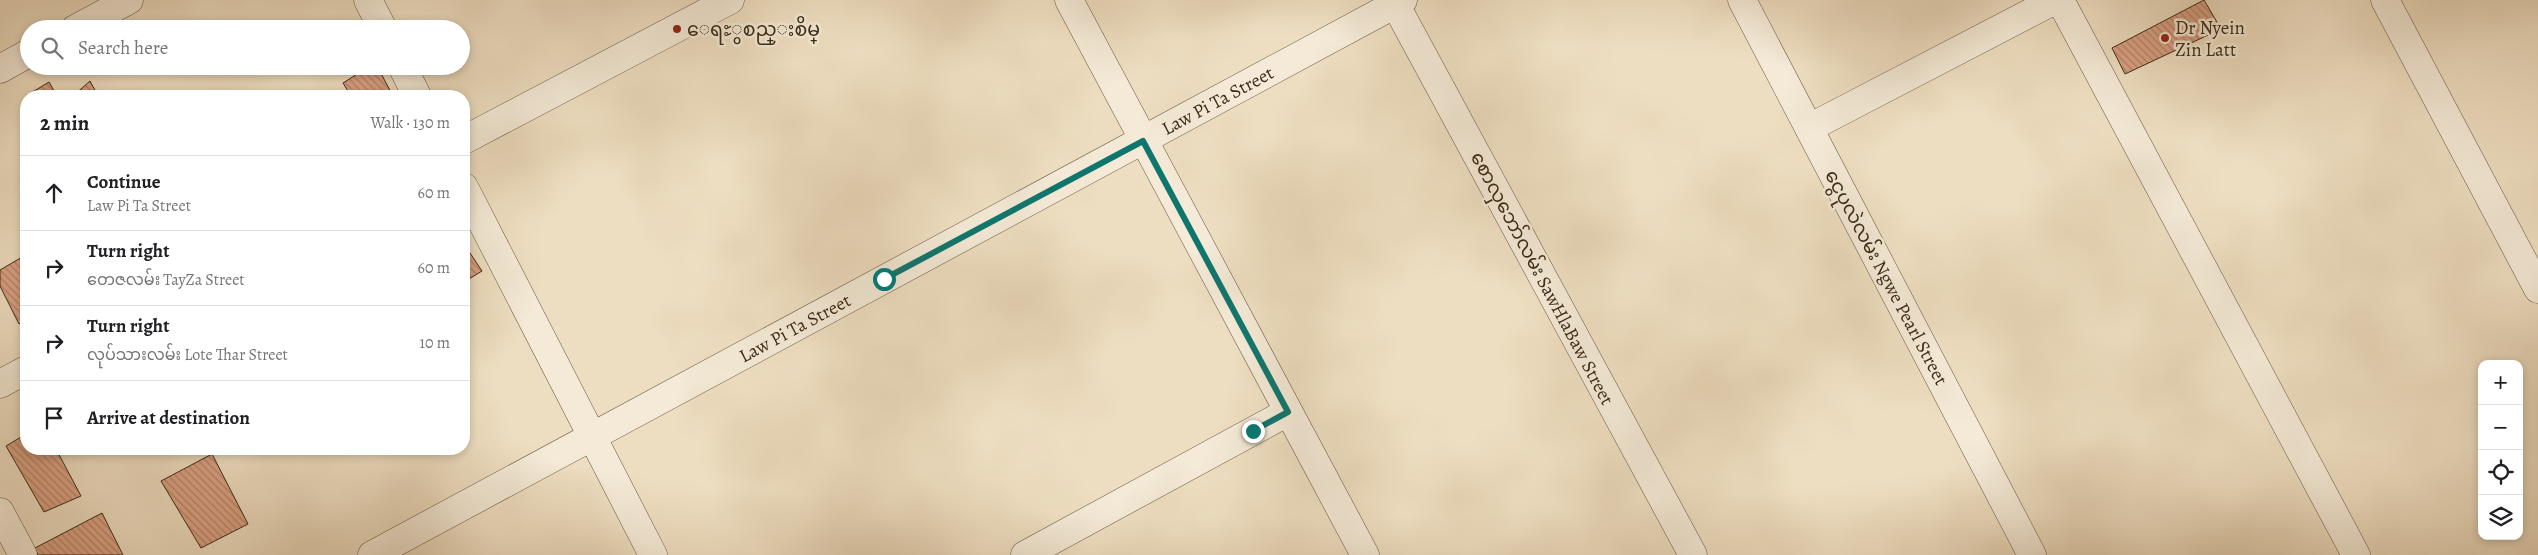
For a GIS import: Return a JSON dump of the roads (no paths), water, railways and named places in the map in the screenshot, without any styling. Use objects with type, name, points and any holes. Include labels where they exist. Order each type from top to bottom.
[{"type":"street","points":[[91,20],[128,0]]},
{"type":"street","points":[[368,0],[378,20]]},
{"type":"street","points":[[470,137],[730,0]]},
{"type":"street","points":[[1069,0],[1365,555]]},
{"type":"street","name":"ငွေပုလဲလမ်း Ngwe Pearl Street","points":[[1742,0],[2032,555]]},
{"type":"street","points":[[1809,128],[2055,0]]},
{"type":"street","points":[[2060,0],[2356,555]]},
{"type":"street","points":[[2385,0],[2538,289]]},
{"type":"street","name":"Law Pi Ta Street","points":[[372,555],[1143,141],[1397,2]]},
{"type":"street","name":"စောလှဘော်လမ်း SawHlaBaw Street","points":[[1397,2],[1693,555]]},
{"type":"street","points":[[0,69],[20,58]]},
{"type":"street","points":[[406,75],[414,90]]},
{"type":"street","points":[[470,199],[653,555]]},
{"type":"street","points":[[0,384],[20,373]]},
{"type":"street","points":[[1025,555],[1288,412]]},
{"type":"street","points":[[0,512],[23,555]]},
{"type":"place","name":"ေရႊွစည္းစိမ္","points":[[677,29]]},
{"type":"place","name":"Dr Nyein Zin Latt","points":[[2165,38]]}]
